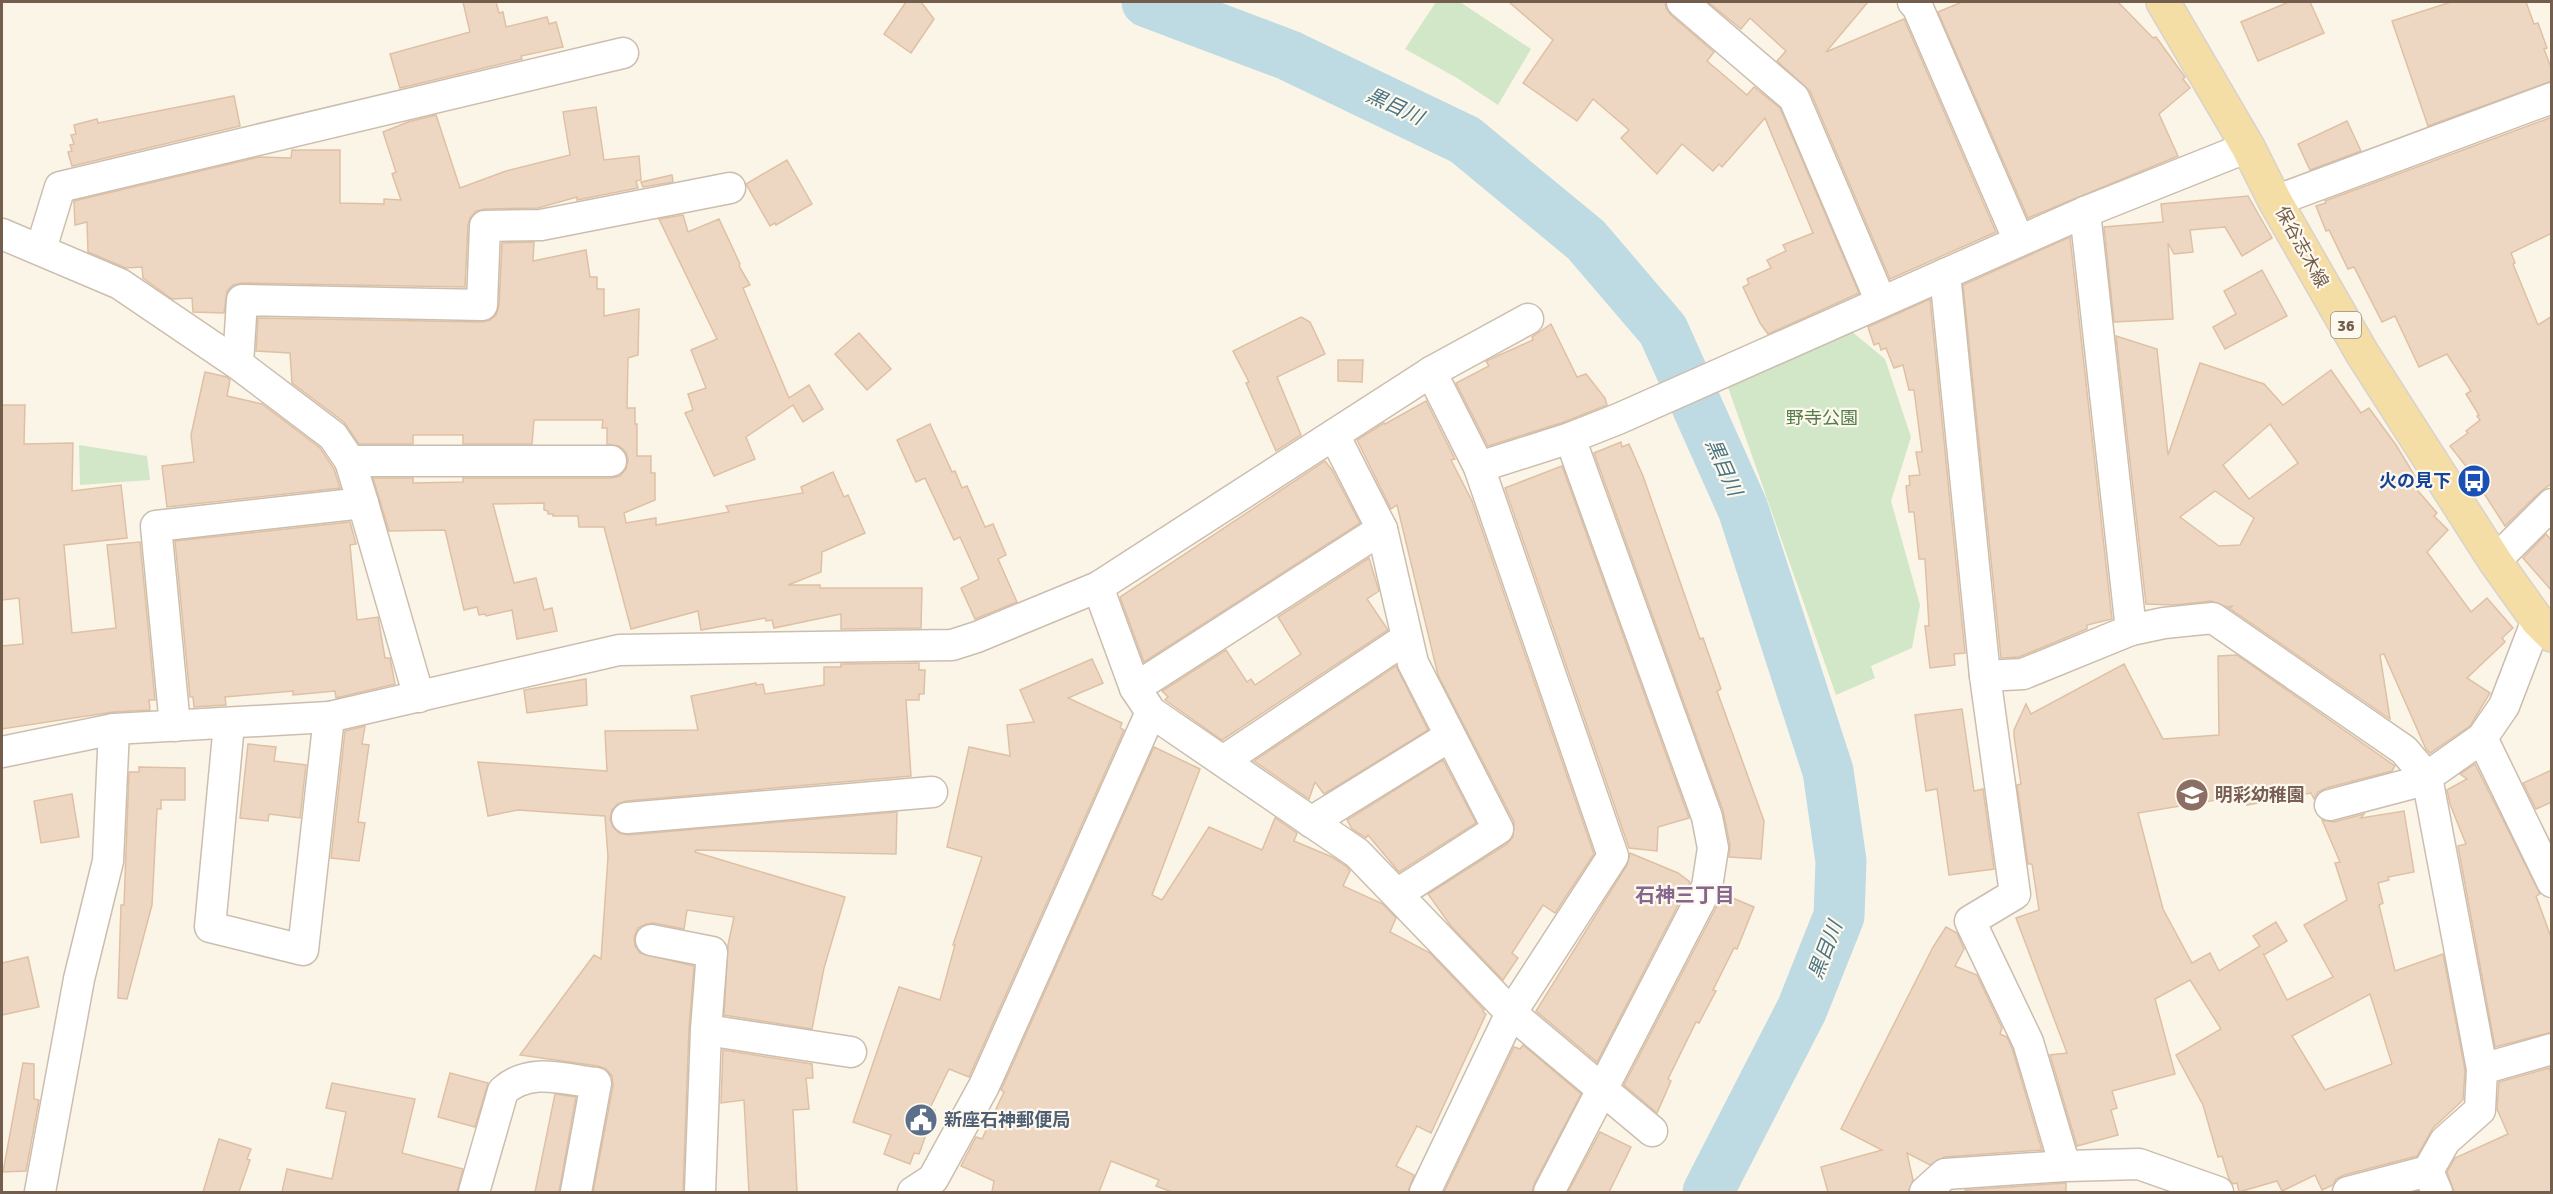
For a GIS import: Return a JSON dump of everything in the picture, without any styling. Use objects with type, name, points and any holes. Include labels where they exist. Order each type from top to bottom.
[{"type":"main road","name":"保谷志木線","points":[[2163,2],[2248,147],[2275,201],[2362,353],[2495,561],[2544,627]]},
{"type":"street","points":[[1682,2],[1794,98],[1881,303]]},
{"type":"street","points":[[1912,2],[1918,8],[2019,241]]},
{"type":"street","points":[[41,249],[60,187],[623,53]]},
{"type":"street","points":[[2275,201],[2552,98]]},
{"type":"street","points":[[1479,467],[1570,438],[1618,419],[2085,212],[2248,147]]},
{"type":"street","points":[[238,364],[242,300],[482,305],[485,226],[541,225],[730,188]]},
{"type":"street","points":[[2085,212],[2131,630]]},
{"type":"street","points":[[2,234],[120,284],[238,364],[333,436],[350,461],[419,697]]},
{"type":"street","points":[[1945,274],[1985,676],[2015,894],[1970,921],[2028,1042],[2064,1166]]},
{"type":"street","points":[[2,752],[114,729],[329,717],[619,650],[952,645],[1098,587],[1431,372],[1528,319]]},
{"type":"street","points":[[1425,1192],[1511,1013],[1613,856],[1479,467],[1431,372]]},
{"type":"street","points":[[1334,435],[1382,529],[1413,663],[1498,829],[1397,894]]},
{"type":"street","points":[[1549,1192],[1707,886],[1713,848],[1707,817],[1570,438]]},
{"type":"street","points":[[350,461],[611,461]]},
{"type":"street","points":[[175,726],[156,526],[363,503]]},
{"type":"street","points":[[2495,561],[2552,504]]},
{"type":"street","points":[[929,1188],[984,1086],[1142,700],[1382,529]]},
{"type":"street","points":[[1098,587],[1142,700],[1222,761],[1357,853],[1511,1013],[1652,1131]]},
{"type":"street","points":[[1985,676],[2023,674],[2131,630],[2164,623],[2213,618],[2403,750],[2427,777],[2482,1069],[2480,1110],[2445,1142],[2432,1182],[2348,1192]]},
{"type":"street","points":[[2330,806],[2421,781],[2482,738],[2504,706],[2544,627]]},
{"type":"street","points":[[1222,761],[1407,638]]},
{"type":"street","points":[[229,724],[210,927],[303,951],[329,717]]},
{"type":"street","points":[[40,1192],[79,979],[108,861],[114,729]]},
{"type":"street","points":[[1311,822],[1450,736]]},
{"type":"street","points":[[2482,738],[2552,882]]},
{"type":"street","points":[[627,818],[932,792]]},
{"type":"street","points":[[651,940],[712,952],[706,1030],[700,1192]]},
{"type":"street","points":[[706,1030],[851,1052]]},
{"type":"street","points":[[2482,1069],[2552,1049]]},
{"type":"street","points":[[474,1192],[503,1091],[515,1081],[539,1076],[596,1083],[576,1192]]},
{"type":"street","points":[[1925,1192],[1946,1174],[2064,1166],[2139,1164],[2217,1192]]},
{"type":"green space","points":[[1436,2],[1460,2],[1531,49],[1498,105],[1457,78],[1405,49]]},
{"type":"green space","name":"野寺公園","points":[[1839,321],[1885,359],[1911,437],[1891,501],[1920,605],[1912,648],[1871,666],[1875,678],[1836,695],[1723,373]]},
{"type":"green space","points":[[79,445],[147,456],[150,480],[80,485]]},
{"type":"building","points":[[463,2],[496,2],[499,13],[503,12],[506,27],[547,17],[549,24],[556,22],[563,47],[400,88],[390,54],[470,32]]},
{"type":"building","points":[[906,2],[921,2],[934,19],[911,53],[884,34]]},
{"type":"building","points":[[1509,2],[1665,2],[1671,15],[1714,52],[1707,61],[1747,95],[1754,87],[1780,108],[1859,293],[1768,334],[1760,323],[1743,287],[1749,284],[1747,279],[1771,268],[1767,260],[1786,251],[1783,245],[1813,233],[1765,118],[1722,167],[1719,164],[1713,171],[1682,144],[1657,174],[1621,138],[1629,130],[1593,99],[1577,121],[1523,83],[1553,40]]},
{"type":"building","points":[[1708,2],[1868,2],[1826,52],[1904,19],[1996,232],[1890,279],[1810,91],[1777,61],[1786,51],[1750,18],[1741,29]]},
{"type":"building","points":[[1962,2],[2118,2],[2153,38],[2156,37],[2185,77],[2183,79],[2190,88],[2159,114],[2178,156],[2028,218],[1938,12]]},
{"type":"building","points":[[2289,2],[2310,2],[2324,33],[2258,61],[2241,22]]},
{"type":"building","points":[[2451,2],[2526,2],[2534,24],[2538,23],[2547,48],[2544,49],[2552,70],[2552,81],[2428,126],[2392,21]]},
{"type":"building","points":[[234,96],[240,126],[72,166],[68,152],[72,151],[70,145],[74,144],[71,135],[76,134],[74,125],[97,119],[98,123]]},
{"type":"building","points":[[596,107],[604,160],[639,156],[641,180],[636,181],[638,188],[577,200],[577,197],[538,208],[476,211],[468,225],[465,287],[242,283],[233,285],[227,291],[224,313],[193,312],[192,298],[172,299],[143,278],[142,267],[126,268],[88,252],[87,222],[75,225],[74,201],[259,157],[291,158],[292,150],[340,150],[340,203],[384,204],[384,199],[401,200],[392,174],[396,172],[383,132],[408,122],[436,115],[460,188],[506,171],[570,155],[563,112]]},
{"type":"building","points":[[2552,117],[2552,233],[2511,253],[2515,263],[2513,264],[2538,325],[2552,316],[2552,483],[2505,526],[2469,470],[2450,446],[2468,433],[2466,431],[2480,420],[2466,394],[2471,391],[2447,354],[2419,367],[2395,316],[2382,322],[2354,267],[2348,269],[2329,230],[2326,231],[2316,206]]},
{"type":"building","points":[[2347,121],[2361,151],[2310,170],[2298,144]]},
{"type":"building","points":[[787,160],[812,204],[776,225],[775,223],[770,226],[746,184]]},
{"type":"building","points":[[672,175],[673,182],[643,187],[641,182]]},
{"type":"building","points":[[2248,196],[2272,238],[2242,256],[2225,227],[2190,230],[2193,252],[2174,254],[2168,243],[2173,319],[2114,322],[2104,227],[2163,222],[2161,204]]},
{"type":"building","points":[[683,215],[688,232],[719,219],[739,266],[750,285],[743,288],[789,398],[809,385],[823,409],[803,422],[793,405],[746,437],[755,459],[714,476],[685,413],[693,410],[688,394],[706,388],[691,350],[717,339],[659,219]]},
{"type":"building","points":[[2070,237],[2112,619],[2087,625],[2087,629],[2019,657],[2001,658],[1963,285]]},
{"type":"building","points":[[534,242],[533,261],[586,250],[590,277],[597,277],[597,289],[604,289],[604,316],[639,309],[638,355],[628,358],[627,408],[635,408],[637,456],[651,456],[651,473],[655,473],[655,500],[624,513],[626,523],[656,518],[656,525],[729,512],[726,506],[803,493],[801,487],[833,472],[844,497],[848,495],[865,533],[822,552],[821,572],[788,585],[820,585],[820,588],[922,588],[921,628],[841,629],[841,614],[774,628],[772,620],[766,621],[765,618],[701,630],[698,611],[631,629],[604,527],[579,527],[578,516],[553,516],[544,510],[544,503],[493,504],[514,583],[536,578],[544,610],[552,608],[557,631],[517,639],[512,610],[486,616],[485,614],[479,615],[477,607],[464,610],[445,530],[389,531],[373,478],[413,478],[413,483],[463,482],[463,478],[611,478],[620,476],[626,469],[628,460],[626,452],[619,446],[607,444],[607,428],[602,428],[603,420],[534,420],[532,444],[463,444],[463,435],[413,435],[413,444],[359,444],[344,422],[292,383],[290,353],[256,351],[258,318],[482,322],[490,320],[496,315],[499,306],[502,243]]},
{"type":"building","points":[[2262,270],[2287,316],[2225,349],[2213,327],[2236,314],[2224,291]]},
{"type":"building","points":[[1930,299],[1965,653],[1954,654],[1955,665],[1930,668],[1925,626],[1929,626],[1925,559],[1919,559],[1914,512],[1909,512],[1906,486],[1910,485],[1909,476],[1920,475],[1916,452],[1922,452],[1914,390],[1909,390],[1903,365],[1894,368],[1886,348],[1881,350],[1879,343],[1874,345],[1868,327]]},
{"type":"building","points":[[1301,317],[1310,322],[1325,354],[1277,377],[1301,435],[1276,451],[1246,383],[1249,382],[1233,351]]},
{"type":"building","points":[[1551,324],[1577,377],[1586,374],[1605,398],[1607,405],[1564,422],[1488,446],[1456,383],[1489,366],[1486,361],[1533,340],[1532,337]]},
{"type":"building","points":[[859,333],[891,369],[867,390],[835,354]]},
{"type":"building","points":[[2116,336],[2157,349],[2168,455],[2200,363],[2264,384],[2283,405],[2331,370],[2361,413],[2369,408],[2418,481],[2413,485],[2437,513],[2434,516],[2448,530],[2427,552],[2471,612],[2487,598],[2513,628],[2502,638],[2505,642],[2467,678],[2490,693],[2470,726],[2430,753],[2426,749],[2384,654],[2380,655],[2390,719],[2229,608],[2233,606],[2227,607],[2211,601],[2175,605],[2146,604]],"holes":[[[2270,424],[2298,463],[2249,499],[2223,465]],[[2215,491],[2254,518],[2240,545],[2219,546],[2180,517]]]},
{"type":"building","points":[[1338,360],[1363,360],[1362,382],[1338,381]]},
{"type":"building","points":[[205,372],[227,377],[230,380],[227,396],[262,404],[320,448],[334,469],[340,488],[167,507],[162,466],[194,462],[191,435]]},
{"type":"building","points":[[1426,401],[1455,459],[1451,460],[1472,501],[1594,854],[1555,913],[1543,905],[1512,953],[1518,958],[1503,980],[1451,926],[1428,894],[1507,844],[1513,837],[1514,822],[1438,675],[1397,505],[1391,509],[1357,440]]},
{"type":"building","points":[[2,405],[25,405],[24,444],[73,443],[72,491],[121,485],[127,538],[64,545],[72,633],[116,628],[107,545],[140,542],[155,700],[149,700],[150,710],[113,712],[2,729],[2,646],[23,644],[19,598],[2,600]]},
{"type":"building","points":[[930,424],[952,472],[955,471],[962,488],[967,486],[985,527],[993,524],[1006,555],[998,559],[1017,602],[975,619],[961,588],[979,579],[960,537],[954,540],[925,478],[916,482],[897,440]]},
{"type":"building","points":[[1621,442],[1622,447],[1629,444],[1643,476],[1700,639],[1703,638],[1721,689],[1717,691],[1764,821],[1761,859],[1729,857],[1730,845],[1723,811],[1594,453]]},
{"type":"building","points":[[1325,461],[1360,523],[1144,662],[1120,597]]},
{"type":"building","points":[[1562,466],[1689,818],[1658,827],[1657,851],[1629,848],[1505,488]]},
{"type":"building","points":[[350,522],[356,544],[350,545],[357,620],[378,617],[385,658],[390,658],[395,684],[336,698],[335,691],[293,695],[293,691],[225,697],[226,705],[194,707],[193,697],[190,697],[175,541]]},
{"type":"building","points":[[2546,534],[2552,541],[2552,591],[2523,558]]},
{"type":"building","points":[[1369,558],[1379,591],[1367,599],[1388,630],[1222,740],[1165,700],[1168,697],[1162,691],[1226,650],[1247,682],[1251,679],[1255,685],[1301,654],[1278,617]]},
{"type":"building","points":[[2237,655],[2395,766],[2392,771],[2326,788],[2318,792],[2314,799],[2311,793],[2247,805],[2246,795],[2138,813],[2163,909],[2192,963],[2210,953],[2219,971],[2260,946],[2253,936],[2276,922],[2287,941],[2264,955],[2287,1000],[2333,977],[2304,925],[2347,900],[2335,863],[2340,862],[2322,820],[2334,822],[2364,814],[2361,818],[2404,811],[2414,872],[2388,877],[2389,880],[2378,883],[2383,903],[2379,905],[2395,971],[2443,954],[2465,1070],[2463,1100],[2433,1128],[2417,1156],[2344,1175],[2336,1179],[2333,1185],[2322,1190],[2315,1175],[2282,1191],[2277,1181],[2239,1192],[2237,1183],[2233,1184],[2229,1179],[2222,1156],[2218,1157],[2203,1105],[2176,1055],[2221,1029],[2190,980],[2155,999],[2175,1074],[2112,1091],[2117,1108],[2111,1110],[2118,1135],[2077,1146],[2050,1055],[2067,1053],[2016,918],[2039,910],[2032,864],[2028,864],[2017,785],[2021,784],[2014,730],[2026,704],[2031,714],[2124,664],[2163,739],[2219,735],[2218,656]],"holes":[[[2370,994],[2392,1064],[2325,1090],[2292,1036]]]},
{"type":"building","points":[[1092,659],[1103,683],[1068,698],[1122,723],[1120,728],[1124,730],[969,1077],[949,1069],[930,1108],[935,1110],[919,1154],[914,1153],[910,1164],[884,1154],[891,1135],[853,1122],[899,987],[940,1000],[955,945],[953,945],[982,857],[947,847],[969,747],[1010,756],[1007,725],[1034,722],[1020,690]]},
{"type":"building","points":[[919,663],[919,670],[925,670],[924,694],[919,694],[919,700],[906,700],[911,776],[626,801],[618,804],[612,810],[610,819],[613,827],[619,833],[628,835],[897,812],[896,854],[696,850],[695,852],[845,897],[824,968],[812,1029],[724,1015],[728,945],[734,917],[687,910],[684,929],[654,923],[638,928],[634,937],[635,946],[640,953],[694,966],[689,1029],[683,1192],[593,1192],[613,1086],[612,1076],[606,1069],[598,1066],[520,1055],[594,955],[601,959],[608,857],[605,816],[518,810],[488,816],[478,762],[607,771],[605,731],[698,730],[691,696],[756,683],[756,685],[763,684],[765,694],[824,685],[824,667],[841,667],[841,664]]},
{"type":"building","points":[[1396,666],[1428,730],[1324,794],[1315,782],[1309,799],[1254,761]]},
{"type":"building","points":[[586,679],[587,705],[527,713],[524,690]]},
{"type":"building","points":[[1962,709],[1974,791],[1983,789],[1994,869],[1949,875],[1937,789],[1926,791],[1915,715]]},
{"type":"building","points":[[365,726],[362,744],[369,745],[358,822],[365,823],[359,861],[331,858],[345,731]]},
{"type":"building","points":[[248,744],[276,747],[274,761],[306,765],[300,818],[269,814],[268,821],[240,818]]},
{"type":"building","points":[[1154,747],[1200,769],[1152,895],[1162,900],[1209,827],[1262,850],[1275,818],[1297,833],[1294,841],[1332,857],[1346,866],[1350,871],[1343,886],[1383,904],[1396,918],[1390,932],[1430,953],[1484,1010],[1486,1014],[1431,1133],[1417,1126],[1396,1166],[1414,1175],[1408,1192],[1172,1192],[1156,1186],[1159,1180],[1111,1161],[1099,1192],[992,1192],[994,1181],[961,1166],[976,1137],[982,1139],[1004,1092],[1001,1090]]},
{"type":"building","points":[[1443,760],[1476,823],[1399,872],[1368,835],[1366,838],[1352,829],[1347,820]]},
{"type":"building","points":[[2475,764],[2540,894],[2536,896],[2552,940],[2552,1032],[2495,1047],[2458,846],[2466,844],[2450,804],[2447,790],[2467,779],[2460,774]]},
{"type":"building","points":[[139,767],[185,768],[185,800],[161,800],[161,809],[157,809],[152,905],[127,999],[118,998],[121,905],[124,905],[129,772],[139,772]]},
{"type":"building","points":[[2552,770],[2552,802],[2536,809],[2523,783]]},
{"type":"building","points":[[72,794],[79,837],[41,843],[34,801]]},
{"type":"building","points":[[1630,853],[1678,873],[1690,882],[1597,1062],[1536,1011],[1627,865]]},
{"type":"building","points":[[1723,894],[1754,907],[1737,949],[1734,948],[1713,990],[1716,991],[1699,1023],[1696,1022],[1668,1079],[1671,1081],[1657,1113],[1624,1085],[1720,900],[1722,901]]},
{"type":"building","points":[[1946,927],[1957,933],[1964,949],[1955,966],[1977,975],[2002,1028],[2000,1034],[2007,1037],[2012,1048],[2042,1150],[1944,1157],[1930,1165],[1907,1153],[1913,1180],[1908,1192],[1828,1192],[1821,1167],[1882,1150],[1841,1129],[1933,947]]},
{"type":"building","points":[[28,957],[39,1007],[2,1015],[2,963]]},
{"type":"building","points":[[1523,1045],[1581,1094],[1532,1192],[1444,1192],[1514,1047],[1520,1049]]},
{"type":"building","points":[[723,1050],[812,1064],[813,1078],[806,1078],[809,1109],[793,1110],[797,1192],[749,1192],[744,1100],[721,1103]]},
{"type":"building","points":[[23,1063],[34,1064],[34,1099],[39,1100],[26,1171],[3,1172]]},
{"type":"building","points":[[2549,1068],[2552,1075],[2552,1192],[2454,1192],[2447,1172],[2455,1158],[2508,1134],[2497,1109],[2499,1082]]},
{"type":"building","points":[[450,1073],[488,1083],[475,1127],[438,1117]]},
{"type":"building","points":[[332,1083],[415,1099],[402,1153],[463,1169],[457,1192],[282,1192],[287,1169],[332,1179],[346,1112],[326,1108]]},
{"type":"building","points":[[555,1094],[576,1097],[559,1192],[535,1192]]},
{"type":"building","points":[[1600,1132],[1631,1147],[1609,1192],[1568,1192]]},
{"type":"building","points":[[219,1139],[251,1149],[247,1159],[250,1160],[239,1192],[203,1192]]},
{"type":"building","points":[[2066,1183],[2066,1192],[1965,1192],[1965,1190]]},
{"type":"waterway","name":"黒目川","points":[[1147,2],[1288,55],[1465,140],[1586,240],[1663,330],[1743,509],[1828,771],[1841,861],[1839,916],[1802,1009],[1708,1192]]},
{"type":"place","name":"火の見下","points":[[2474,481]]},
{"type":"place","name":"明彩幼稚園","points":[[2192,795]]},
{"type":"place","name":"新座石神郵便局","points":[[921,1120]]},
{"type":"district","name":"石神三丁目","points":[[1685,895]]}]
